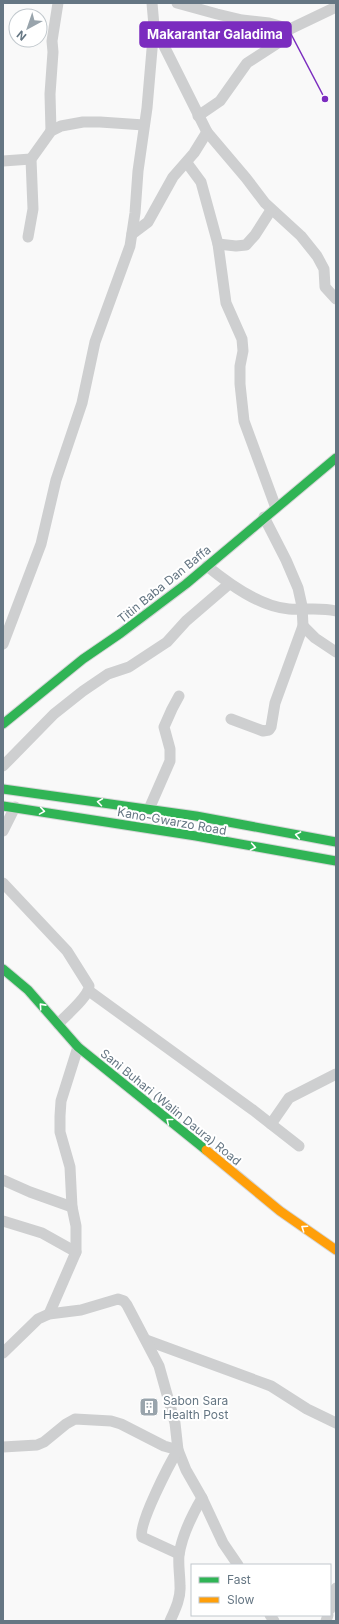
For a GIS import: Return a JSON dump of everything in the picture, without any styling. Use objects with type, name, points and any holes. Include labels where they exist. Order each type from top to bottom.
[{"type":"main road","name":"Titin Baba Dan Baffa","points":[[3,724],[84,659],[121,633],[207,566],[336,458]]},
{"type":"main road","name":"Kano-Gwarzo Road","points":[[3,790],[149,809],[336,841]]},
{"type":"main road","name":"Kano-Gwarzo Road","points":[[3,806],[336,861]]},
{"type":"main road","points":[[232,843],[235,823]]},
{"type":"main road","name":"Sani Buhari (Walin Daura) Road","points":[[3,969],[28,990],[78,1047],[280,1211],[336,1250]]},
{"type":"street","points":[[51,131],[50,94],[53,52],[52,41],[58,3]]},
{"type":"street","points":[[3,644],[41,544],[56,480],[82,403],[95,342],[130,246],[154,26],[152,3]]},
{"type":"street","points":[[178,3],[242,20],[269,23],[290,29]]},
{"type":"street","points":[[198,116],[220,101],[247,63],[278,43],[290,29],[336,8]]},
{"type":"street","points":[[154,26],[207,132],[272,210],[300,236],[317,256],[324,269],[325,287],[336,299]]},
{"type":"street","points":[[28,237],[33,209],[30,159],[51,131],[61,126],[83,122],[144,125]]},
{"type":"street","points":[[132,234],[148,222],[173,177],[187,163],[207,132]]},
{"type":"street","points":[[3,161],[30,159]]},
{"type":"street","points":[[187,163],[201,182],[218,244],[226,304],[242,339],[243,351],[240,366],[240,384],[244,421],[276,508]]},
{"type":"street","points":[[218,244],[236,246],[246,245],[255,235],[272,210]]},
{"type":"street","points":[[231,719],[263,731],[272,727],[275,703],[303,626],[301,600],[298,588],[286,560],[264,517]]},
{"type":"street","points":[[207,566],[229,584],[270,604],[290,609],[314,608],[336,611]]},
{"type":"street","points":[[3,766],[54,714],[83,691],[108,674],[129,667],[166,642],[186,621],[229,584]]},
{"type":"street","points":[[303,626],[315,638],[336,652]]},
{"type":"street","points":[[149,809],[170,761],[170,749],[164,728],[179,696]]},
{"type":"street","points":[[3,831],[15,807]]},
{"type":"street","points":[[3,883],[67,951],[89,986],[89,990],[299,1146]]},
{"type":"street","points":[[58,1024],[89,990]]},
{"type":"street","points":[[49,1314],[76,1252],[76,1226],[72,1207],[69,1161],[60,1132],[60,1116],[61,1101],[78,1047]]},
{"type":"street","points":[[271,1124],[289,1098],[336,1074]]},
{"type":"street","points":[[3,1180],[30,1192],[72,1207]]},
{"type":"street","points":[[3,1221],[42,1233],[76,1252]]},
{"type":"street","points":[[3,1353],[38,1319],[49,1314],[81,1310],[118,1299],[124,1301],[159,1366],[175,1423],[178,1450],[186,1470],[202,1498],[223,1543],[237,1564]]},
{"type":"street","points":[[146,1340],[271,1386],[307,1409],[336,1423]]},
{"type":"street","points":[[3,1447],[37,1445],[44,1442],[66,1424],[75,1419],[111,1421],[121,1424],[164,1446],[178,1450]]},
{"type":"street","points":[[178,1450],[165,1472],[147,1515],[141,1534],[142,1537],[179,1554]]},
{"type":"street","points":[[170,1621],[177,1606],[181,1588],[178,1567],[179,1554],[183,1539],[202,1498]]},
{"type":"street","points":[[331,1606],[336,1588]]},
{"type":"traffic: fast","points":[[3,724],[83,659],[121,633],[186,584],[336,458]]},
{"type":"traffic: fast","points":[[3,789],[196,816],[336,842]]},
{"type":"traffic: fast","points":[[3,806],[196,836],[336,861]]},
{"type":"traffic: fast","points":[[3,969],[28,990],[78,1047],[206,1150]]},
{"type":"traffic: slow","points":[[206,1150],[280,1211],[336,1250]]},
{"type":"place","name":"Makarantar Galadima","points":[[325,99]]},
{"type":"place","name":"Sabon Sara Health Post","points":[[149,1407]]}]
